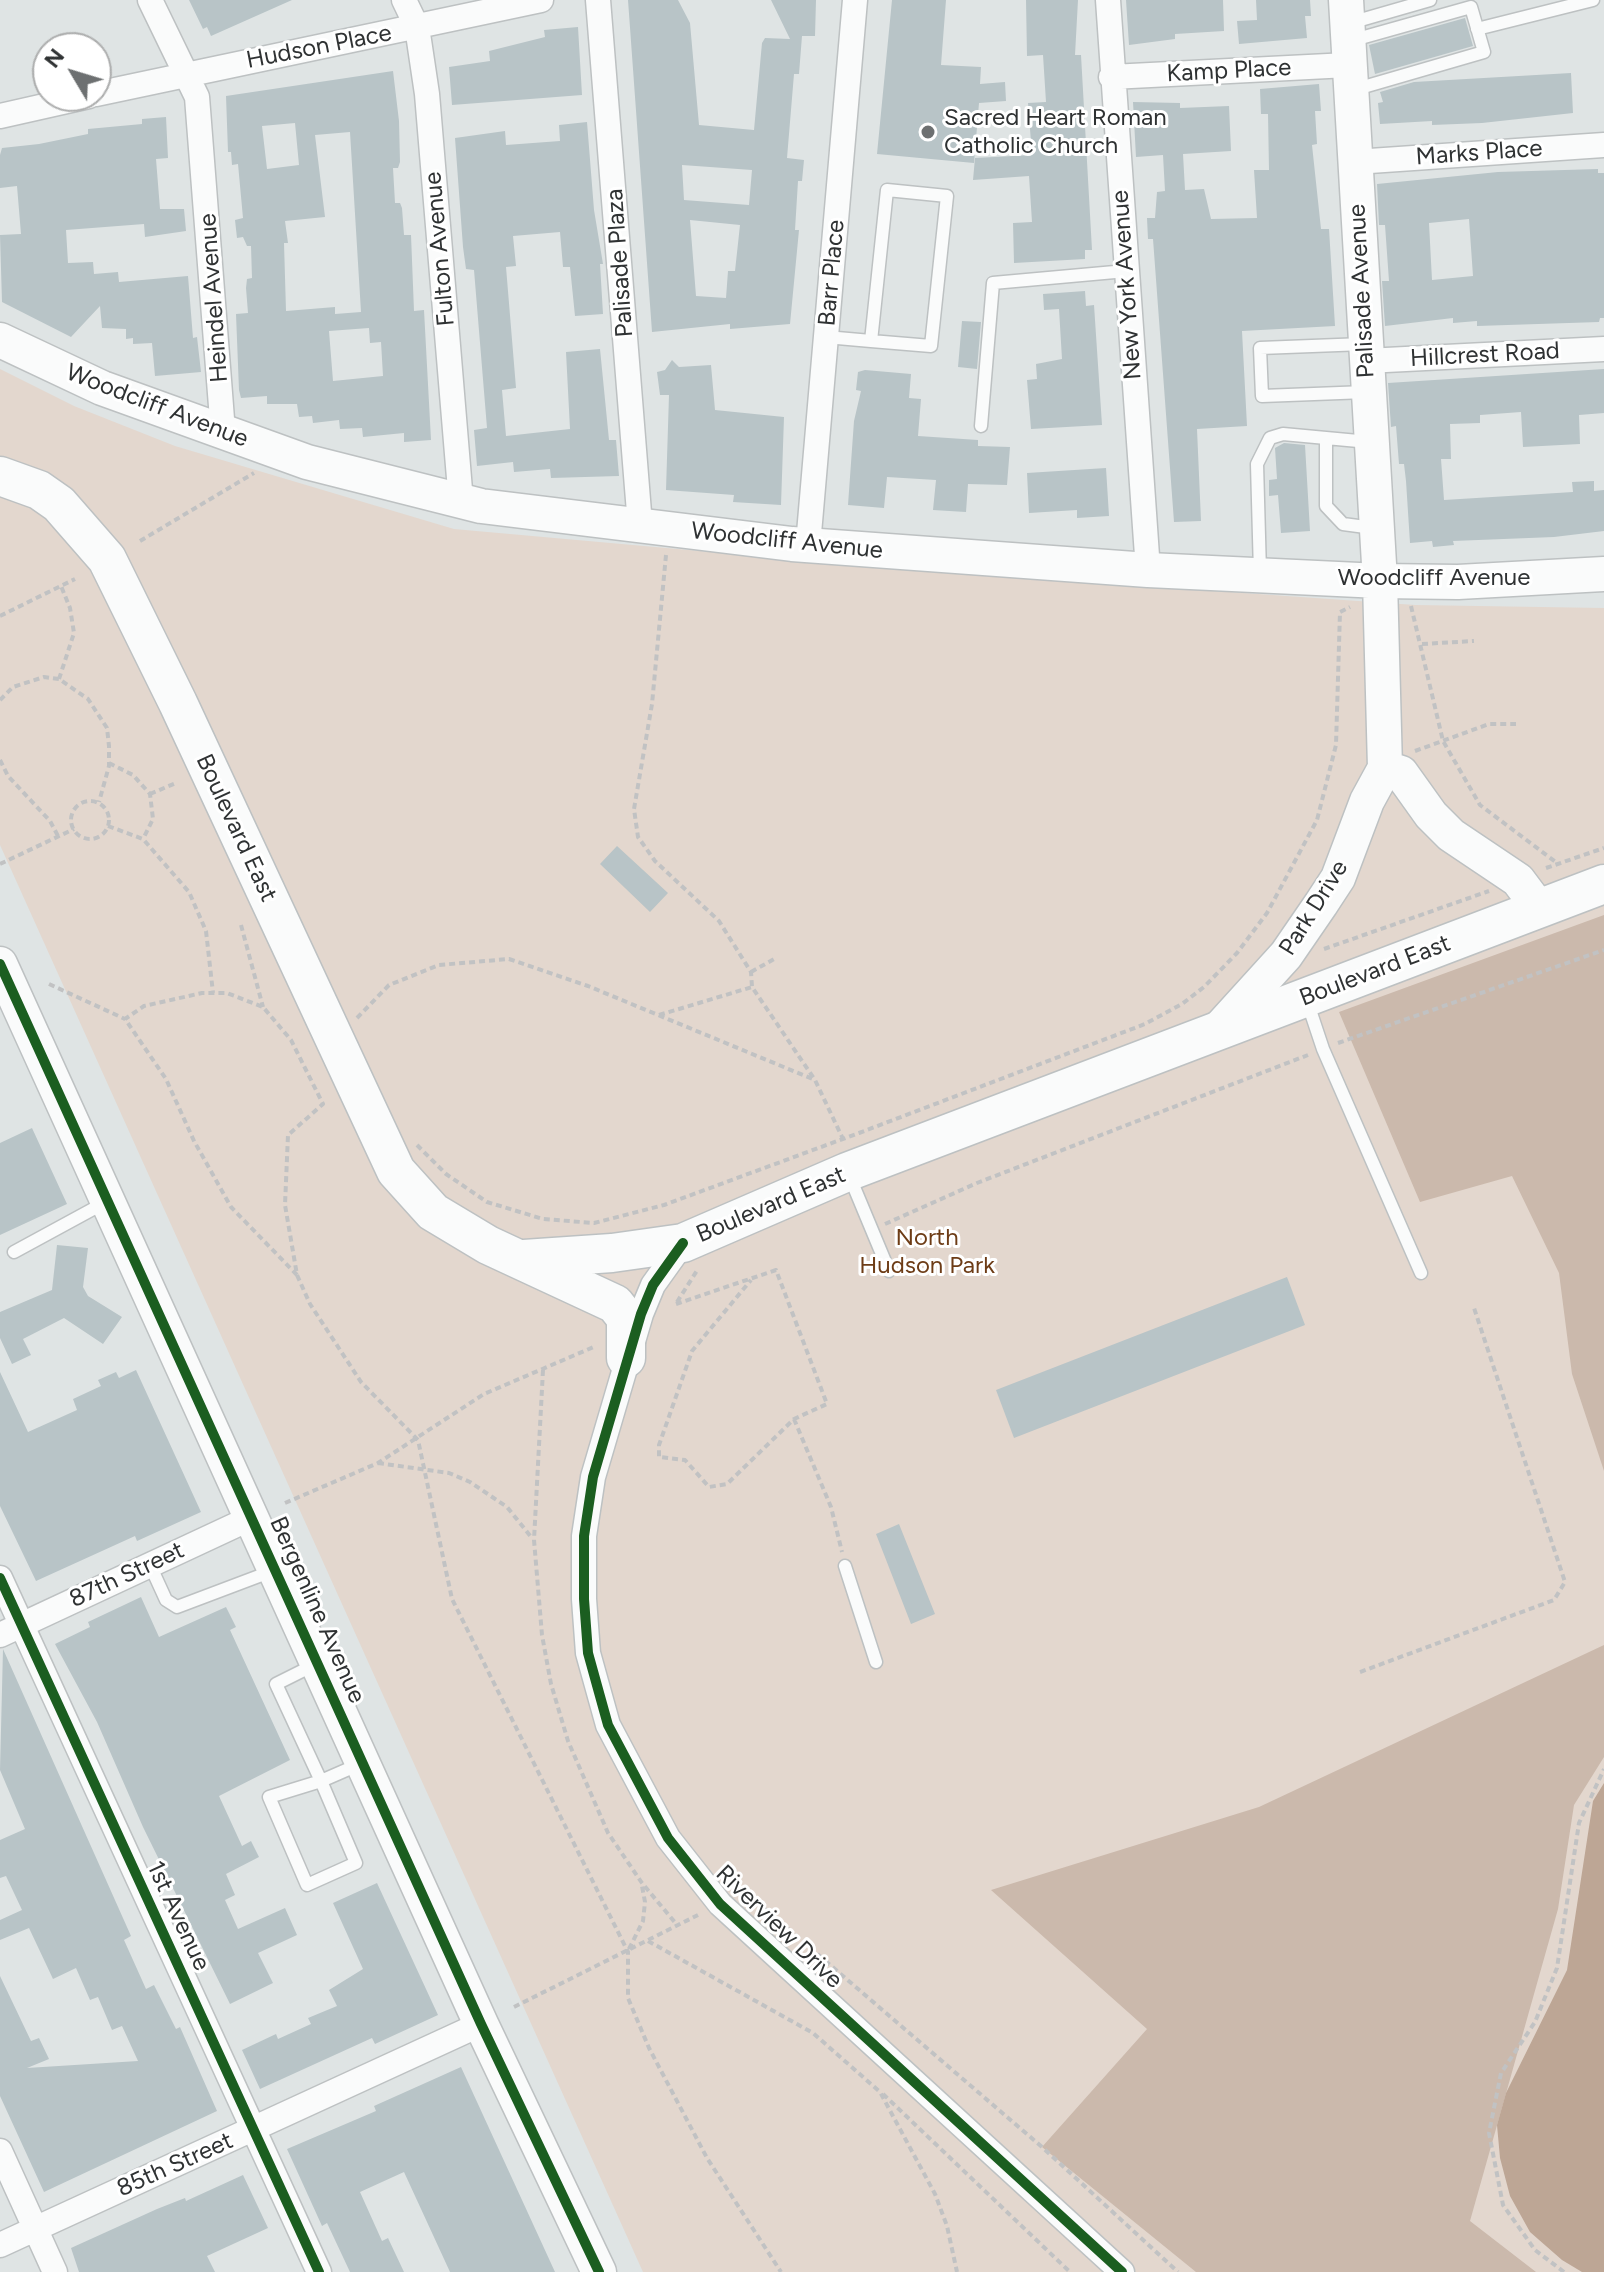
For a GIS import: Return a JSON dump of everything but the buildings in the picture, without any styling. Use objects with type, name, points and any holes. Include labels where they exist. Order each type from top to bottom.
[{"type":"main road","name":"Palisade Avenue","points":[[1348,44],[1380,581]]},
{"type":"main road","name":"Woodcliff Avenue","points":[[0,340],[102,388],[285,455],[461,502],[808,545],[1148,570],[1458,582],[1604,574]]},
{"type":"main road","name":"Boulevard East","points":[[0,476],[39,490],[59,504],[107,559],[178,703],[396,1171],[433,1212],[488,1245],[524,1259],[612,1253],[691,1255],[845,1156],[1217,1032],[1604,884]]},
{"type":"main road","name":"Park Drive","points":[[1217,1032],[1286,955],[1338,878],[1367,801],[1385,768],[1380,581]]},
{"type":"main road","points":[[1385,768],[1401,773],[1431,815],[1451,835],[1518,880],[1539,908]]},
{"type":"main road","name":"Bergenline Avenue","points":[[0,964],[481,2024],[599,2272]]},
{"type":"main road","points":[[524,1259],[617,1306],[626,1318],[616,1350]]},
{"type":"street","name":"Heindel Avenue","points":[[150,0],[197,97],[205,165],[223,432]]},
{"type":"street","name":"Fulton Avenue","points":[[404,0],[417,27],[427,94],[461,502]]},
{"type":"street","name":"Hudson Place","points":[[112,91],[541,0]]},
{"type":"street","name":"Palisade Plaza","points":[[598,0],[654,527]]},
{"type":"street","name":"Barr Place","points":[[808,545],[855,0]]},
{"type":"street","name":"New York Avenue","points":[[1108,0],[1148,570]]},
{"type":"street","name":"Kamp Place","points":[[1111,77],[1348,44]]},
{"type":"street","points":[[0,116],[32,109]]},
{"type":"street","name":"Marks Place","points":[[1355,162],[1604,145]]},
{"type":"street","name":"Hillcrest Road","points":[[1366,366],[1604,349]]},
{"type":"street","name":"Riverview Drive","points":[[691,1255],[653,1285],[616,1350],[593,1477],[582,1568],[588,1653],[608,1725],[668,1838],[720,1904],[1122,2272]]},
{"type":"street","name":"87th Street","points":[[11,1630],[253,1517]]},
{"type":"street","name":"1st Avenue","points":[[0,1578],[11,1630],[254,2129],[319,2272]]},
{"type":"street","name":"85th Street","points":[[0,2245],[481,2024]]},
{"type":"street","points":[[0,2151],[55,2272]]},
{"type":"lane","points":[[1348,44],[1430,0]]},
{"type":"lane","points":[[1477,29],[1593,0]]},
{"type":"lane","points":[[1471,7],[1484,52],[1348,44],[1471,7]]},
{"type":"lane","points":[[826,337],[871,341],[931,346],[947,196],[887,190],[871,341]]},
{"type":"lane","points":[[981,426],[993,283],[1126,271]]},
{"type":"lane","points":[[1260,348],[1366,366],[1262,396],[1260,348]]},
{"type":"lane","points":[[1260,576],[1257,464],[1270,438],[1283,434],[1371,442]]},
{"type":"lane","points":[[1326,438],[1326,506],[1343,524],[1377,528]]},
{"type":"lane","points":[[1306,998],[1323,1049],[1421,1273]]},
{"type":"lane","points":[[845,1156],[889,1271]]},
{"type":"lane","points":[[14,1252],[109,1201]]},
{"type":"lane","points":[[150,1565],[166,1600],[177,1607],[277,1569]]},
{"type":"lane","points":[[845,1566],[876,1662]]},
{"type":"lane","points":[[319,1663],[276,1684],[321,1781],[356,1863],[307,1885],[269,1797],[321,1781],[364,1763]]},
{"type":"path","points":[[140,541],[285,455]]},
{"type":"path","points":[[654,527],[652,704],[634,809],[638,837],[655,861],[719,921],[751,972],[752,987],[815,1080],[845,1156]]},
{"type":"path","points":[[0,616],[75,579]]},
{"type":"path","points":[[59,679],[74,633],[70,608],[61,586]]},
{"type":"path","points":[[412,1140],[446,1174],[487,1202],[543,1219],[594,1223],[845,1156],[1145,1024],[1204,987],[1237,953],[1295,866],[1317,820],[1336,745],[1340,612],[1351,608],[1341,600]]},
{"type":"path","points":[[1410,602],[1443,741],[1480,805],[1557,863]]},
{"type":"path","points":[[1422,644],[1474,641]]},
{"type":"path","points":[[1,697],[28,680],[59,679],[88,699],[107,728],[109,763],[99,802]]},
{"type":"path","points":[[1385,768],[1489,724],[1516,724]]},
{"type":"path","points":[[0,760],[8,776],[50,821],[58,836]]},
{"type":"path","points":[[109,763],[133,775],[150,794],[153,819],[143,839]]},
{"type":"path","points":[[150,794],[176,783]]},
{"type":"path","points":[[88,801],[99,802],[107,813],[108,826],[99,837],[90,839],[74,829],[72,817],[77,806],[88,801]]},
{"type":"path","points":[[108,826],[143,839],[189,892],[206,931],[213,993]]},
{"type":"path","points":[[0,864],[74,829]]},
{"type":"path","points":[[1546,868],[1604,848]]},
{"type":"path","points":[[1322,950],[1494,889]]},
{"type":"path","points":[[241,925],[263,1007],[291,1040],[323,1104],[288,1135],[285,1205],[297,1275],[310,1304],[361,1382],[418,1440],[452,1599],[628,1952]]},
{"type":"path","points":[[872,1230],[977,1183],[1323,1049],[1604,950]]},
{"type":"path","points":[[1237,953],[1248,961]]},
{"type":"path","points":[[751,972],[776,958]]},
{"type":"path","points":[[362,1030],[356,1016],[389,985],[439,965],[509,959],[588,986],[815,1080]]},
{"type":"path","points":[[49,984],[125,1019],[166,1079],[194,1141],[231,1207],[297,1275]]},
{"type":"path","points":[[656,1016],[752,987]]},
{"type":"path","points":[[125,1019],[144,1006],[167,999],[213,993],[227,993],[263,1007]]},
{"type":"path","points":[[691,1255],[676,1304],[776,1270],[827,1404],[794,1419],[727,1484],[709,1487],[685,1460],[659,1457],[659,1445],[692,1351],[751,1280]]},
{"type":"path","points":[[1360,1672],[1554,1600],[1565,1582],[1473,1305]]},
{"type":"path","points":[[285,1503],[378,1463],[418,1440],[439,1422],[484,1394],[543,1370],[616,1350]]},
{"type":"path","points":[[543,1370],[534,1540],[542,1635],[551,1684],[568,1741],[608,1833],[642,1883],[678,1926]]},
{"type":"path","points":[[794,1419],[831,1507],[845,1566]]},
{"type":"path","points":[[378,1463],[449,1473],[490,1493],[507,1507],[534,1540]]},
{"type":"path","points":[[1564,2272],[1535,2250],[1503,2205],[1489,2133],[1501,2073],[1535,2022],[1557,1968],[1579,1823],[1604,1769]]},
{"type":"path","points":[[642,1883],[645,1902],[643,1921],[628,1952],[628,1998],[649,2048],[707,2158],[781,2272]]},
{"type":"path","points":[[744,1891],[1042,2147],[1178,2272]]},
{"type":"path","points":[[514,2007],[698,1915]]},
{"type":"path","points":[[648,1941],[813,2033],[880,2092],[1070,2272]]},
{"type":"path","points":[[880,2092],[935,2194],[947,2226],[957,2272]]},
{"type":"green space","name":"North Hudson Park","points":[[0,369],[74,406],[175,446],[454,529],[901,569],[1415,605],[1604,608],[1604,2272],[643,2272],[0,845]]},
{"type":"shaded area","points":[[1604,915],[1604,1471],[1572,1374],[1559,1273],[1512,1176],[1420,1202],[1339,1012]]},
{"type":"shaded area","points":[[1604,1645],[1604,1757],[1574,1805],[1558,1909],[1470,2221],[1536,2272],[1196,2272],[1042,2147],[1147,2029],[991,1890],[1259,1807]]},
{"type":"shaded area","points":[[1604,1783],[1604,2272],[1582,2272],[1562,2260],[1530,2232],[1510,2196],[1500,2158],[1497,2125],[1506,2093],[1567,1970],[1593,1801]]},
{"type":"cycle path","points":[[0,964],[481,2024],[599,2272]]},
{"type":"cycle path","points":[[683,1243],[653,1285],[641,1314],[593,1477],[584,1536],[584,1599],[588,1653],[608,1725],[668,1838],[720,1904],[1122,2272]]},
{"type":"cycle path","points":[[0,1578],[319,2272]]},
{"type":"place","name":"Sacred Heart Roman Catholic Church","points":[[928,132]]}]
